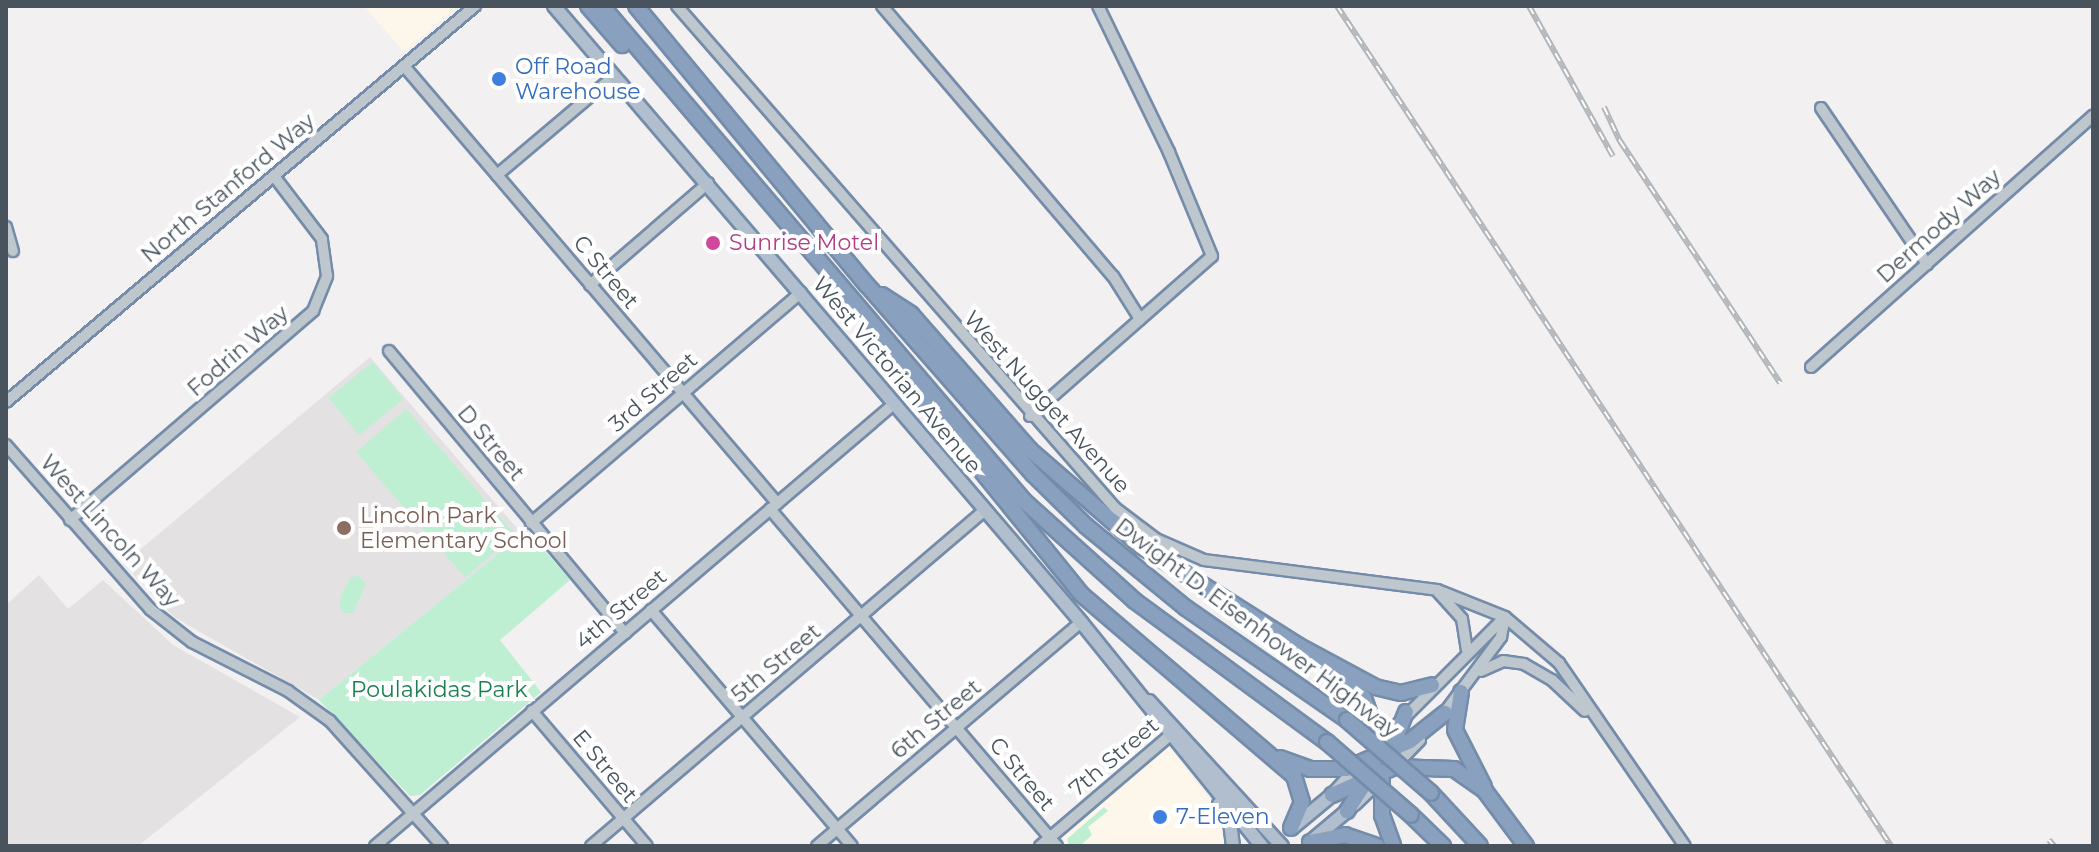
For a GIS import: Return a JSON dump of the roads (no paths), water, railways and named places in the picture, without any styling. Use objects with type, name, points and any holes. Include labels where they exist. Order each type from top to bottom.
[{"type":"highway","points":[[588,6],[648,74],[691,112]]},
{"type":"highway","points":[[602,6],[887,344],[1071,547],[1157,618],[1327,742],[1443,846]]},
{"type":"highway","name":"Dwight D. Eisenhower Highway","points":[[636,6],[867,285],[1086,526],[1186,608],[1347,720],[1431,793],[1480,846]]},
{"type":"highway","points":[[867,285],[911,314],[1015,435],[1096,511],[1172,567],[1299,646],[1383,690],[1410,692],[1432,685]]},
{"type":"highway","points":[[887,344],[926,404],[1072,585],[1151,659],[1273,755],[1302,791],[1291,828]]},
{"type":"highway","points":[[1299,646],[1359,692],[1373,717],[1382,763],[1382,815],[1393,846]]},
{"type":"highway","points":[[1461,692],[1455,730],[1485,791],[1526,846]]},
{"type":"highway","points":[[1347,811],[1382,763],[1406,712]]},
{"type":"highway","points":[[1332,795],[1382,763],[1445,713]]},
{"type":"highway","points":[[1273,755],[1310,769],[1382,763],[1454,769],[1485,791]]},
{"type":"highway","points":[[1308,844],[1350,835],[1377,846]]},
{"type":"main road","name":"West Victorian Avenue","points":[[554,6],[1173,732],[1277,844]]},
{"type":"main road","name":"West Victorian Avenue","points":[[1173,732],[1195,769],[1262,846]]},
{"type":"main road","points":[[1195,769],[1225,812],[1233,846]]},
{"type":"main road","points":[[1277,844],[1291,828],[1332,795]]},
{"type":"main road","points":[[1308,844],[1347,811]]},
{"type":"street","name":"North Stanford Way","points":[[6,402],[475,6]]},
{"type":"street","name":"West Nugget Avenue","points":[[677,6],[1102,497],[1181,552],[1236,567],[1437,590],[1505,617],[1559,663],[1685,846]]},
{"type":"street","points":[[882,6],[1113,276],[1140,319]]},
{"type":"street","points":[[1030,416],[1212,256],[1169,152],[1098,6]]},
{"type":"street","name":"C Street","points":[[404,66],[683,393],[861,616],[1054,842]]},
{"type":"street","points":[[497,175],[614,76]]},
{"type":"street","points":[[1821,108],[1927,264]]},
{"type":"street","name":"Dermody Way","points":[[1811,367],[2093,116]]},
{"type":"street","name":"Fodrin Way","points":[[70,520],[313,311],[327,276],[322,239],[274,176]]},
{"type":"street","points":[[590,285],[708,183]]},
{"type":"street","points":[[6,227],[13,251]]},
{"type":"street","name":"3rd Street","points":[[531,523],[801,292]]},
{"type":"street","name":"D Street","points":[[389,351],[625,633]]},
{"type":"street","name":"4th Street","points":[[375,846],[895,403]]},
{"type":"street","name":"West Lincoln Way","points":[[6,445],[160,618],[192,642],[318,711],[353,741],[442,846]]},
{"type":"street","name":"5th Street","points":[[591,846],[985,510]]},
{"type":"street","points":[[1437,590],[1462,619],[1467,650]]},
{"type":"street","points":[[651,610],[852,846]]},
{"type":"street","points":[[1406,712],[1467,650],[1505,617]]},
{"type":"street","points":[[1445,713],[1478,674],[1501,637],[1505,617]]},
{"type":"street","name":"6th Street","points":[[817,846],[1081,622]]},
{"type":"street","points":[[1478,674],[1499,662],[1524,664],[1566,691],[1603,731]]},
{"type":"street","name":"E Street","points":[[532,711],[647,846]]},
{"type":"street","name":"7th Street","points":[[1040,846],[1054,842],[1173,732]]},
{"type":"street","points":[[1332,795],[1358,765]]},
{"type":"railway","points":[[1337,6],[1891,846]]},
{"type":"railway","points":[[1529,6],[1613,156]]},
{"type":"railway","points":[[1604,107],[1620,141],[1780,383]]},
{"type":"railway","points":[[2049,840],[2054,846]]},
{"type":"place","name":"Off Road Warehouse","points":[[499,79]]},
{"type":"place","name":"Sunrise Motel","points":[[713,243]]},
{"type":"place","name":"Lincoln Park Elementary School","points":[[344,528]]},
{"type":"place","name":"7-Eleven","points":[[1160,817]]},
{"type":"park label","name":"Poulakidas Park","points":[[439,690]]}]
